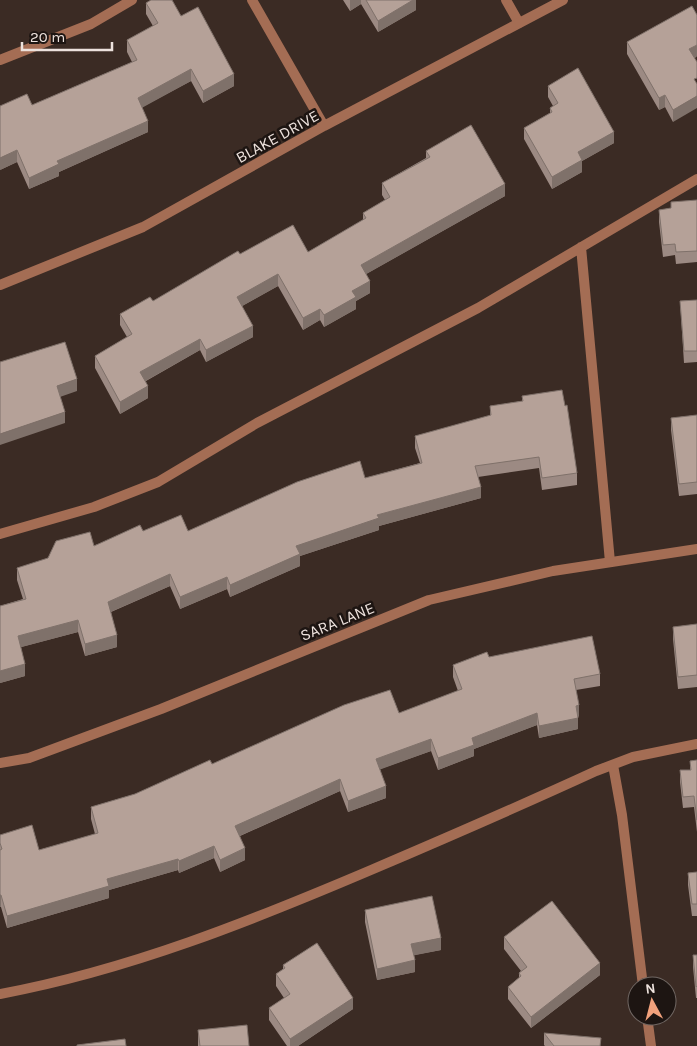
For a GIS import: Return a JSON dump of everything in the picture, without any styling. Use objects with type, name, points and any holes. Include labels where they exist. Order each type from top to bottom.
[{"type":"street","points":[[0,60],[91,24],[132,0]]},
{"type":"street","points":[[252,0],[324,126]]},
{"type":"street","points":[[506,0],[519,23]]},
{"type":"street","name":"BLAKE DRIVE","points":[[0,285],[143,227],[324,126],[563,0]]},
{"type":"street","points":[[0,534],[94,507],[158,482],[257,423],[478,308],[697,180]]},
{"type":"street","points":[[581,247],[610,562]]},
{"type":"street","name":"SARA LANE","points":[[0,763],[29,758],[161,709],[429,600],[553,571],[697,549]]},
{"type":"street","points":[[0,994],[58,983],[216,933],[288,906],[633,757],[697,744]]},
{"type":"street","points":[[613,765],[642,976]]},
{"type":"street","points":[[648,1026],[651,1046]]},
{"type":"building","points":[[151,0],[172,0],[181,16],[198,7],[234,74],[203,91],[191,69],[138,98],[148,121],[57,161],[59,164],[29,178],[17,150],[0,158],[0,106],[27,94],[32,105],[137,60],[127,40],[158,23],[146,3]]},
{"type":"building","points":[[366,0],[413,0],[378,21]]},
{"type":"building","points":[[692,6],[697,15],[697,45],[689,49],[697,62],[697,78],[694,79],[697,84],[697,96],[673,110],[665,95],[659,98],[627,42]]},
{"type":"building","points":[[578,68],[614,132],[578,152],[582,160],[552,177],[524,128],[552,112],[550,108],[558,103],[548,86]]},
{"type":"building","points":[[471,125],[505,184],[361,265],[370,281],[352,291],[356,297],[324,315],[320,309],[303,318],[278,274],[237,297],[253,326],[206,350],[200,339],[140,372],[148,386],[120,402],[95,356],[132,334],[120,314],[150,297],[153,301],[238,251],[240,254],[293,225],[308,252],[366,218],[363,213],[390,197],[382,183],[430,157],[426,151]]},
{"type":"building","points":[[697,200],[697,251],[676,252],[675,244],[663,245],[659,210],[671,208],[671,202]]},
{"type":"building","points":[[697,300],[697,351],[684,351],[680,301]]},
{"type":"building","points":[[65,342],[77,379],[57,386],[65,412],[0,434],[0,362]]},
{"type":"building","points":[[562,390],[565,406],[567,405],[577,473],[542,478],[539,457],[475,466],[481,487],[377,515],[379,518],[296,546],[300,554],[230,585],[227,577],[180,597],[170,574],[108,602],[117,635],[85,644],[78,620],[18,636],[25,664],[0,671],[0,606],[26,599],[17,568],[48,558],[56,541],[90,532],[94,546],[140,525],[143,531],[181,515],[188,531],[297,482],[360,461],[365,478],[422,463],[415,436],[491,415],[490,406],[523,401],[522,396]]},
{"type":"building","points":[[697,415],[697,482],[679,484],[671,418]]},
{"type":"building","points":[[697,624],[697,675],[678,677],[673,627]]},
{"type":"building","points":[[592,636],[600,674],[574,679],[579,705],[576,706],[578,718],[539,726],[537,713],[472,738],[474,745],[438,758],[431,739],[376,759],[386,786],[348,801],[340,779],[235,826],[245,848],[220,860],[214,846],[179,861],[178,859],[107,879],[109,886],[7,916],[0,895],[0,850],[2,849],[0,835],[32,825],[39,850],[98,833],[91,807],[135,794],[210,760],[212,764],[344,705],[390,690],[399,713],[462,689],[453,665],[487,652],[489,657]]},
{"type":"building","points":[[697,760],[697,820],[694,796],[683,797],[680,770],[691,770],[690,761]]},
{"type":"building","points":[[697,872],[697,904],[692,904],[688,873]]},
{"type":"building","points":[[432,896],[441,938],[411,944],[415,960],[377,969],[365,910]]},
{"type":"building","points":[[552,901],[600,963],[531,1017],[508,987],[521,976],[519,973],[527,967],[504,937]]},
{"type":"building","points":[[317,943],[353,998],[290,1039],[269,1008],[290,994],[276,974],[285,968],[283,965]]},
{"type":"building","points":[[693,955],[697,955],[696,987]]},
{"type":"building","points":[[247,1025],[249,1046],[200,1046],[198,1030]]},
{"type":"building","points":[[544,1033],[601,1038],[600,1046],[554,1046]]},
{"type":"building","points":[[125,1039],[126,1046],[77,1046],[77,1045]]}]
